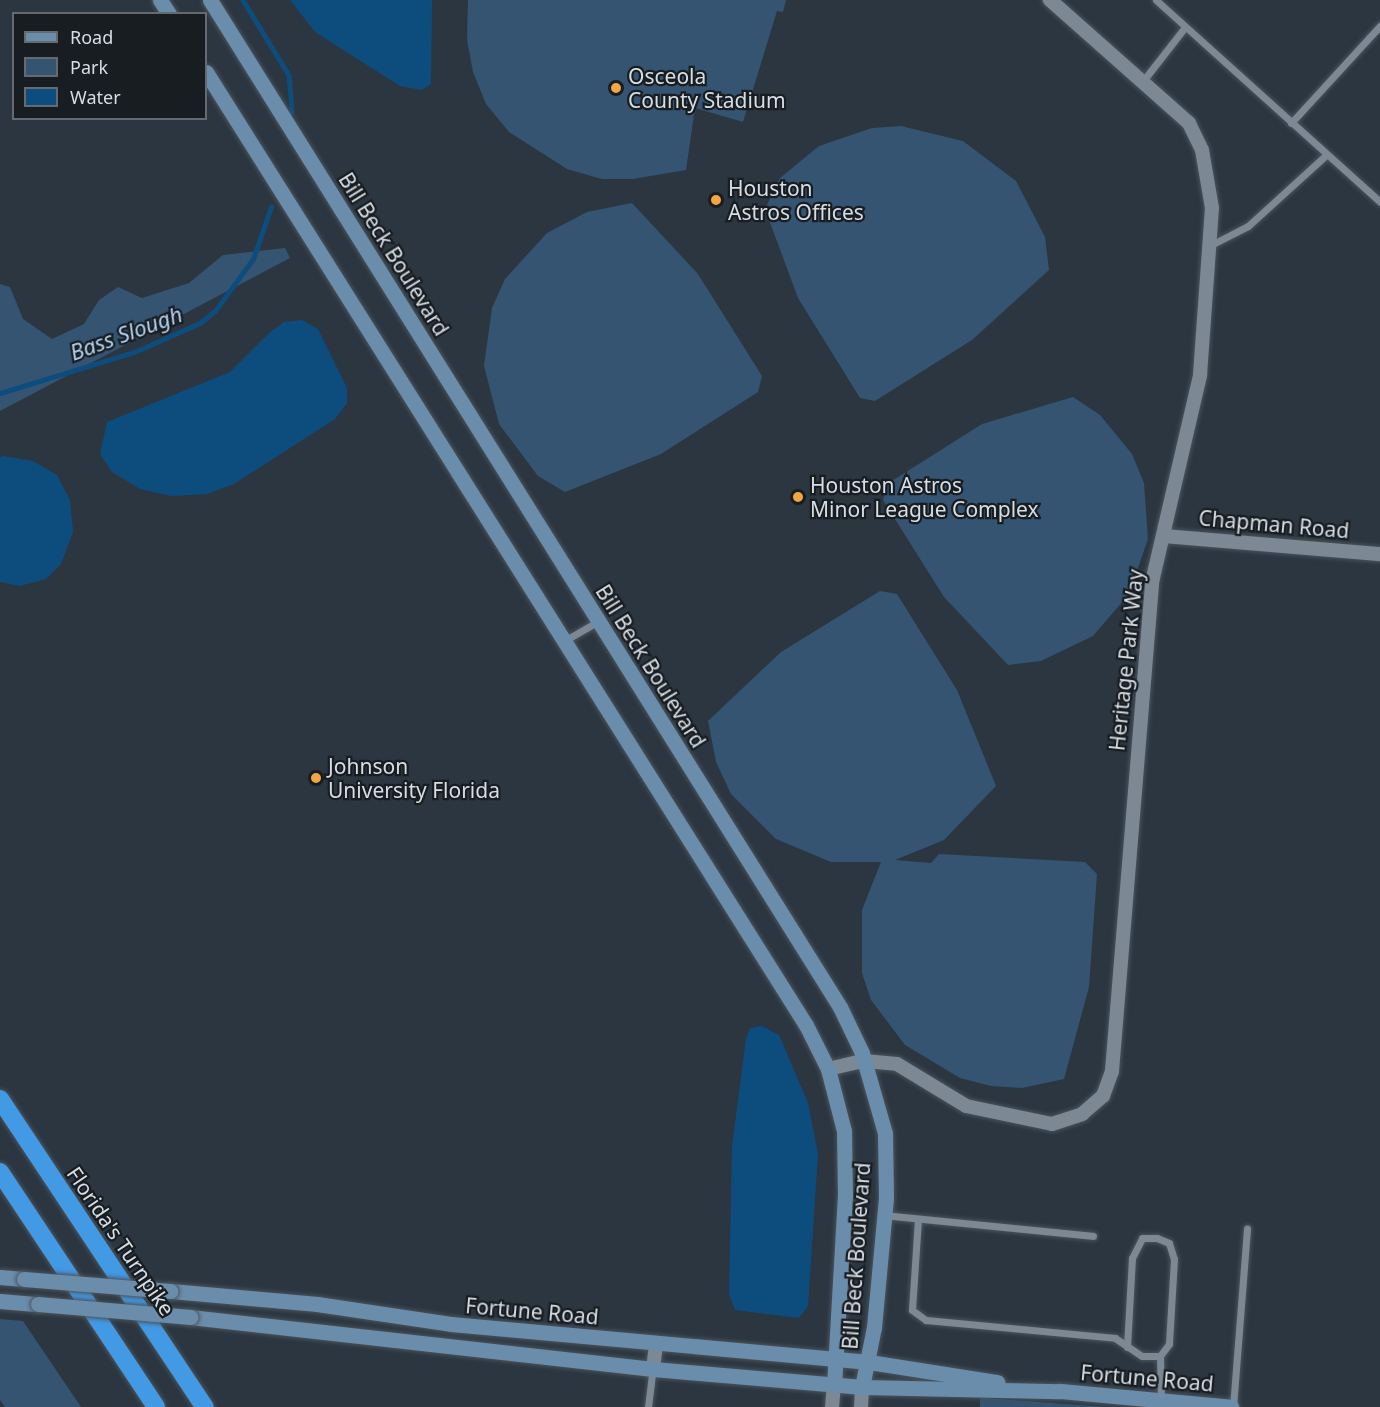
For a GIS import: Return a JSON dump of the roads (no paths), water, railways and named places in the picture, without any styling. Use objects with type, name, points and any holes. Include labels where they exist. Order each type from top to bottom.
[{"type":"highway","name":"Florida's Turnpike","points":[[0,1099],[204,1407]]},
{"type":"highway","points":[[0,1172],[156,1407]]},
{"type":"street","name":"Bill Beck Boulevard","points":[[210,0],[840,1007],[864,1061],[885,1133],[884,1215],[869,1362],[862,1387],[861,1407]]},
{"type":"street","name":"Heritage Park Way","points":[[828,1069],[864,1061],[897,1064],[966,1106],[1019,1121],[1052,1124],[1082,1114],[1103,1096],[1112,1071],[1152,582],[1165,536],[1200,375],[1209,246],[1210,179],[1202,150],[1188,123],[1050,0]]},
{"type":"street","name":"Bill Beck Boulevard","points":[[207,74],[806,1025],[828,1069],[844,1131],[845,1185],[833,1359],[832,1407]]},
{"type":"street","name":"Chapman Road","points":[[1165,536],[1380,554]]},
{"type":"street","name":"Fortune Road","points":[[0,1277],[171,1291],[656,1343],[869,1362],[1060,1391],[1232,1407]]},
{"type":"street","name":"Fortune Road","points":[[0,1301],[190,1317],[653,1369],[834,1385],[1060,1391]]},
{"type":"street","points":[[653,1369],[656,1343]]},
{"type":"lane","points":[[1156,0],[1380,202]]},
{"type":"lane","points":[[1291,123],[1380,26]]},
{"type":"lane","points":[[1143,81],[1185,27]]},
{"type":"lane","points":[[1209,246],[1248,226],[1326,155]]},
{"type":"lane","points":[[564,641],[598,621]]},
{"type":"lane","points":[[884,1215],[1093,1236]]},
{"type":"lane","points":[[918,1219],[912,1310],[926,1320],[1115,1338],[1142,1356],[1160,1356]]},
{"type":"lane","points":[[1232,1407],[1247,1229]]},
{"type":"lane","points":[[1127,1347],[1132,1258],[1142,1238],[1157,1238],[1169,1243],[1174,1259],[1169,1344],[1160,1356],[1161,1400]]},
{"type":"lane","points":[[648,1407],[653,1369]]},
{"type":"water","points":[[290,0],[432,0],[431,84],[422,90],[400,86],[315,32]]},
{"type":"water","points":[[302,320],[318,329],[347,388],[347,403],[335,419],[234,484],[207,494],[171,496],[140,489],[112,472],[100,454],[107,422],[230,372],[269,333],[284,322]]},
{"type":"water","points":[[0,457],[33,461],[57,475],[70,500],[73,532],[61,564],[46,579],[20,586],[0,582]]},
{"type":"water","points":[[762,1026],[779,1035],[808,1103],[818,1154],[808,1306],[799,1318],[735,1310],[729,1294],[732,1146],[746,1039],[750,1028]]},
{"type":"waterway","name":"Bass Slough","points":[[243,0],[289,75],[292,112]]},
{"type":"waterway","name":"Bass Slough","points":[[0,393],[134,352],[200,323],[215,311],[253,259],[271,207]]},
{"type":"place","name":"Osceola County Stadium","points":[[616,88]]},
{"type":"place","name":"Houston Astros Offices","points":[[716,200]]},
{"type":"place","name":"Houston Astros Minor League Complex","points":[[798,497]]},
{"type":"place","name":"Johnson University Florida","points":[[316,778]]}]
